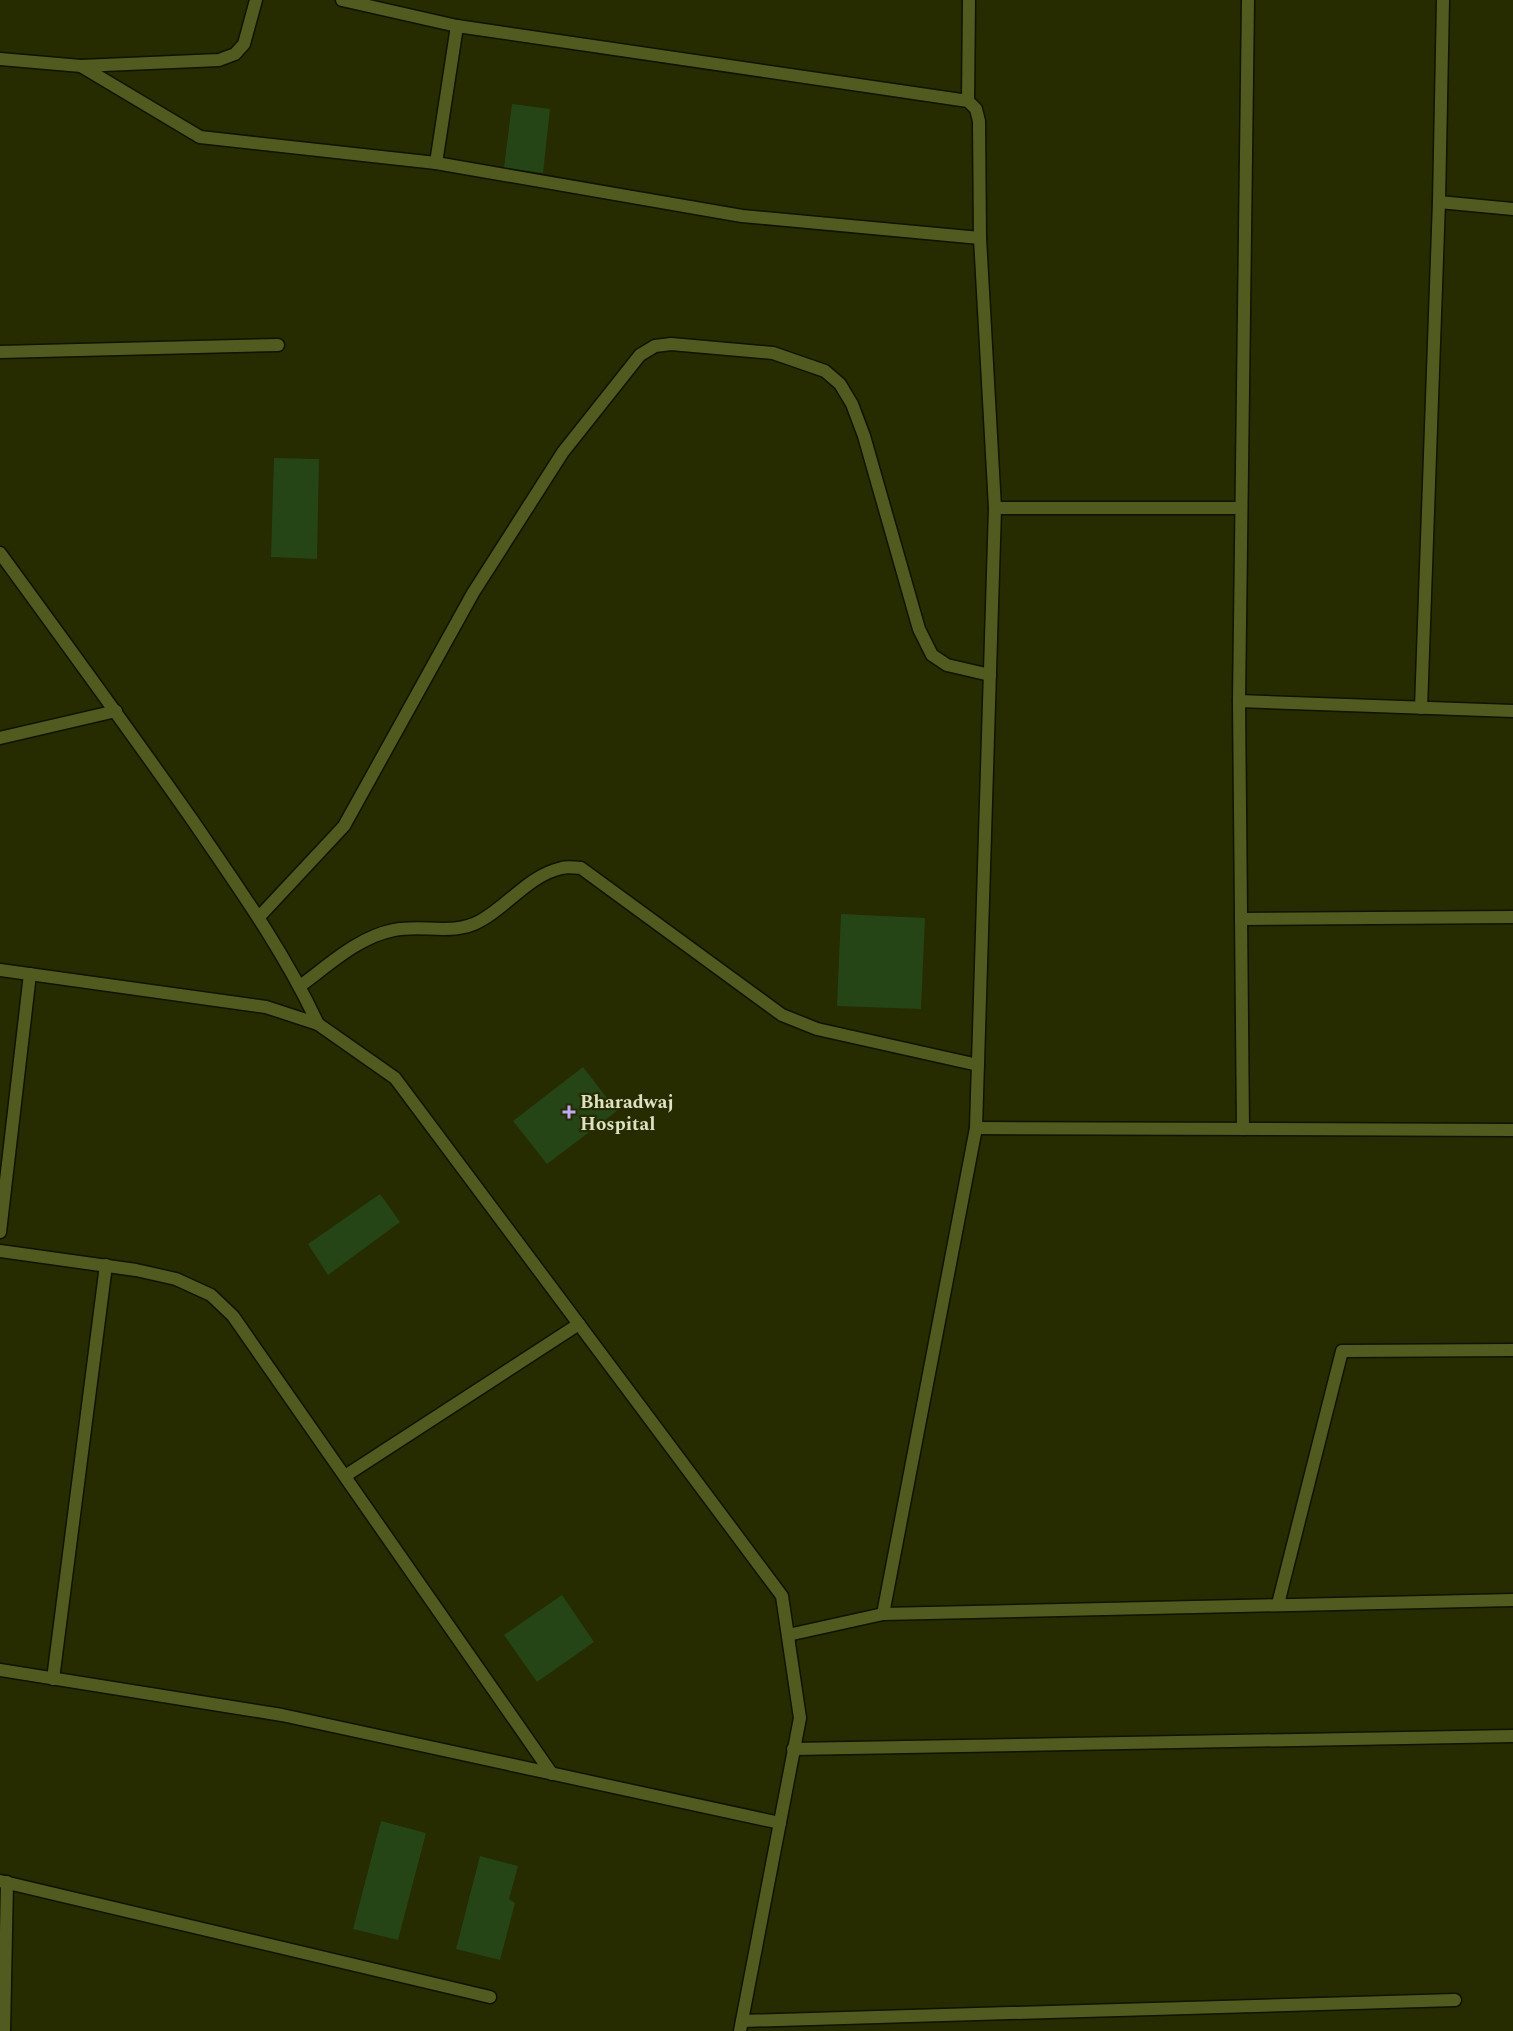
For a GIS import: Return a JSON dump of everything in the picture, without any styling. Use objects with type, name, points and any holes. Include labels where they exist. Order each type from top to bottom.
[{"type":"street","points":[[0,59],[82,66],[219,60],[236,54],[244,44],[256,0]]},
{"type":"street","points":[[342,0],[458,26],[968,100],[976,109],[979,121],[980,238],[995,508],[976,1128],[883,1614]]},
{"type":"street","points":[[968,100],[969,0]]},
{"type":"street","points":[[1243,1129],[1240,508],[1248,0]]},
{"type":"street","points":[[1421,708],[1439,202],[1443,0]]},
{"type":"street","points":[[436,163],[458,26]]},
{"type":"street","points":[[82,66],[200,137],[436,163],[742,216],[980,238]]},
{"type":"street","points":[[1439,202],[1513,209]]},
{"type":"street","points":[[259,917],[344,826],[473,593],[563,452],[640,355],[655,346],[671,344],[773,353],[824,370],[840,384],[852,404],[864,436],[919,629],[932,655],[947,665],[990,675]]},
{"type":"street","points":[[0,352],[278,345]]},
{"type":"street","points":[[995,508],[1240,508]]},
{"type":"street","points":[[0,553],[116,710],[259,917],[300,986],[318,1024]]},
{"type":"street","points":[[1240,700],[1513,711]]},
{"type":"street","points":[[0,738],[116,710]]},
{"type":"street","points":[[300,986],[359,943],[377,934],[396,929],[457,928],[479,922],[537,878],[562,868],[581,868],[782,1015],[817,1029],[978,1065]]},
{"type":"street","points":[[1241,919],[1513,917]]},
{"type":"street","points":[[0,970],[266,1007],[318,1024],[395,1078],[782,1596],[800,1718],[741,2026],[1455,2000]]},
{"type":"street","points":[[0,1232],[30,974]]},
{"type":"street","points":[[976,1128],[1513,1130]]},
{"type":"street","points":[[0,1251],[136,1270],[176,1280],[211,1294],[234,1316],[552,1774]]},
{"type":"street","points":[[53,1678],[106,1266]]},
{"type":"street","points":[[345,1476],[579,1324]]},
{"type":"street","points":[[1278,1604],[1342,1351],[1513,1350]]},
{"type":"street","points":[[788,1636],[883,1614],[1513,1600]]},
{"type":"street","points":[[0,1670],[282,1715],[780,1823]]},
{"type":"street","points":[[793,1749],[1513,1736]]},
{"type":"street","points":[[4,2031],[4,1882],[490,1997]]},
{"type":"building","points":[[512,104],[550,109],[543,173],[504,168]]},
{"type":"building","points":[[274,458],[319,459],[317,559],[271,557]]},
{"type":"building","points":[[841,914],[925,918],[921,1009],[837,1006]]},
{"type":"building","points":[[583,1067],[617,1111],[547,1164],[513,1121]]},
{"type":"building","points":[[380,1194],[400,1222],[328,1275],[308,1244]]},
{"type":"building","points":[[562,1595],[594,1642],[537,1682],[504,1635]]},
{"type":"building","points":[[381,1821],[426,1833],[398,1940],[353,1929]]},
{"type":"building","points":[[480,1856],[518,1866],[509,1899],[515,1903],[500,1960],[456,1949]]},
{"type":"place","name":"Bharadwaj Hospital","points":[[569,1112]]}]
